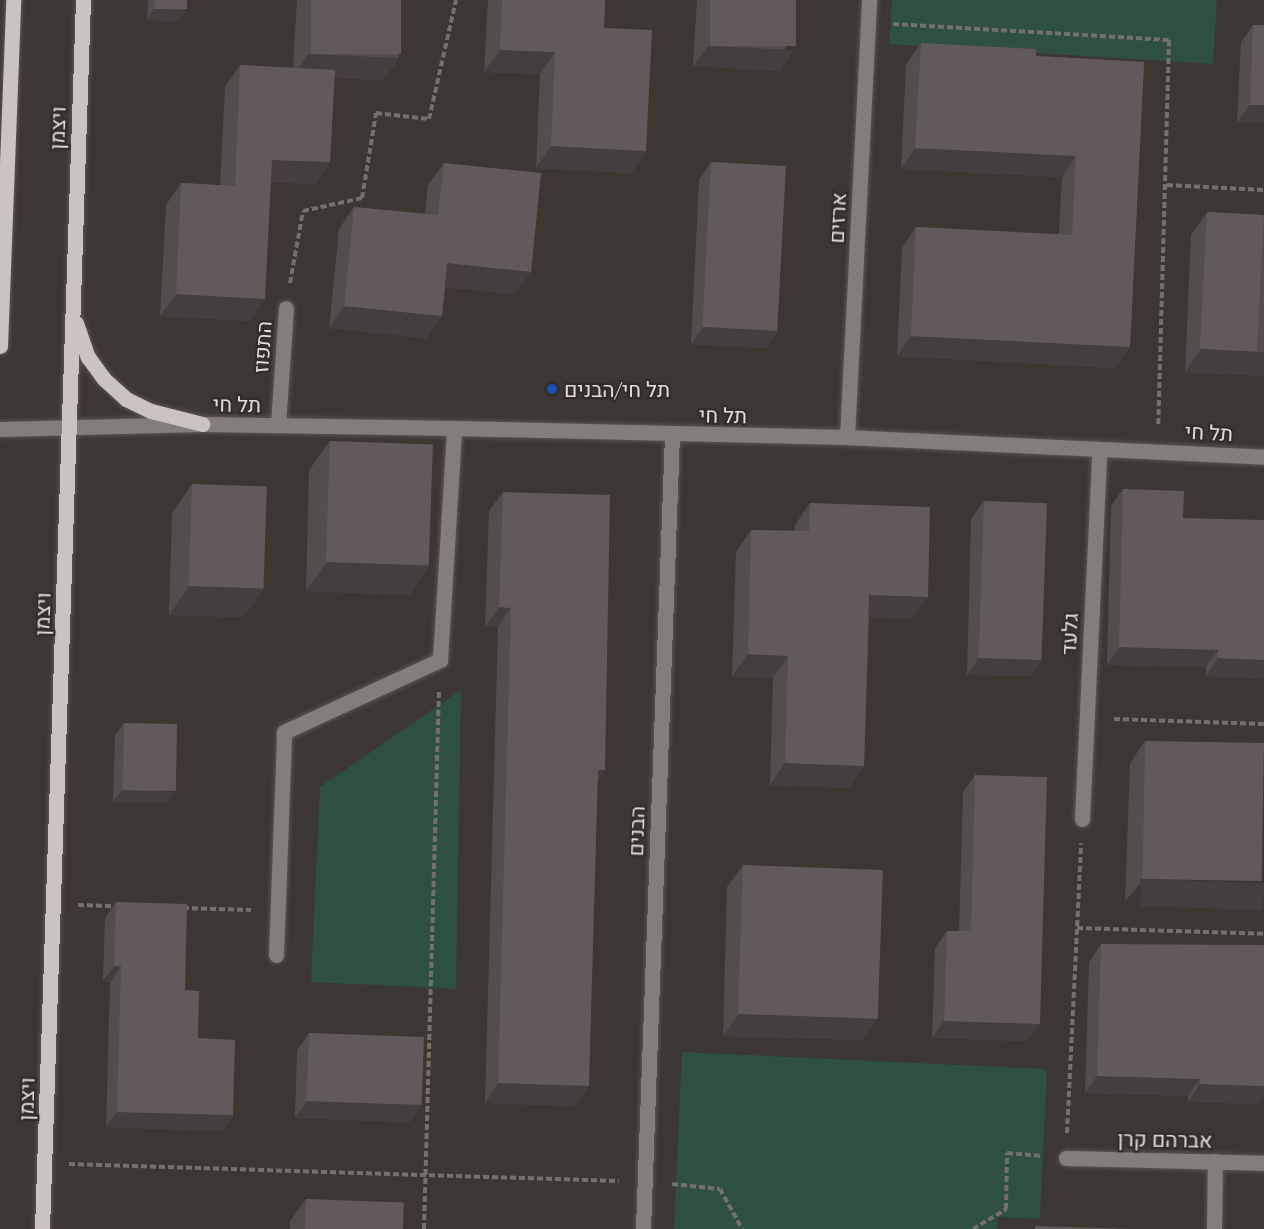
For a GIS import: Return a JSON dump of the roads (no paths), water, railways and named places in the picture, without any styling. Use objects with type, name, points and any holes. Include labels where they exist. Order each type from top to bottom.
[{"type":"main road","points":[[0,346],[13,0]]},
{"type":"main road","name":"ויצמן","points":[[42,1229],[83,0]]},
{"type":"main road","points":[[72,303],[88,357],[104,379],[126,399],[151,411],[202,424]]},
{"type":"street","name":"ארזים","points":[[847,437],[869,0]]},
{"type":"street","name":"התפוז","points":[[278,425],[286,308]]},
{"type":"street","name":"תל חי","points":[[0,429],[202,424],[454,428],[672,435],[847,437],[1099,452],[1157,450],[1264,457]]},
{"type":"street","points":[[276,956],[284,732],[440,660],[454,428]]},
{"type":"street","name":"הבנים","points":[[643,1229],[672,435]]},
{"type":"street","name":"גלעד","points":[[1082,819],[1099,452]]},
{"type":"street","name":"אברהם קרן","points":[[1066,1158],[1264,1163]]},
{"type":"street","points":[[1214,1229],[1215,1161]]},
{"type":"place","name":"תל חי/הבנים","points":[[552,389]]}]
